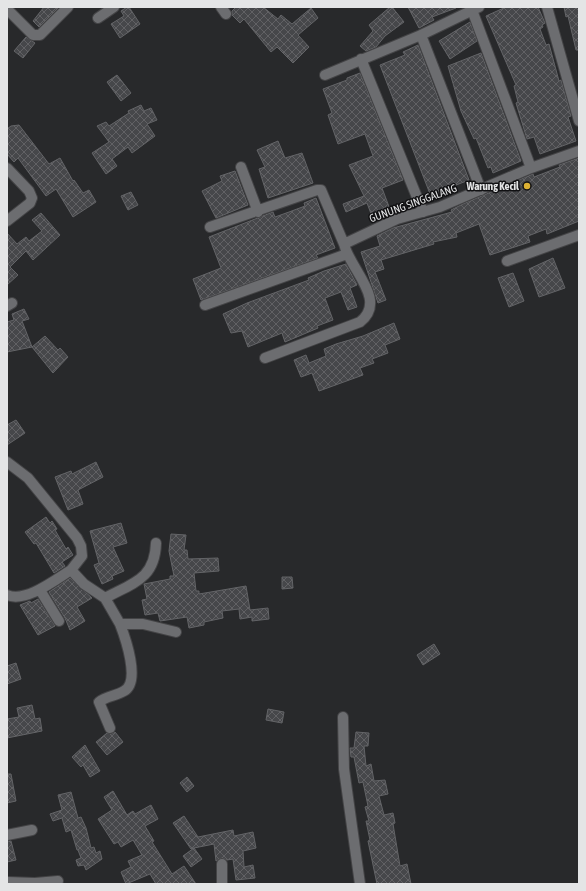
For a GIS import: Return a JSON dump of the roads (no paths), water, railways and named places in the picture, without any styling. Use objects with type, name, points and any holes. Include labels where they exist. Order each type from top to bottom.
[{"type":"street","points":[[7,9],[33,35],[36,36],[40,35],[68,7]]},
{"type":"street","points":[[98,18],[114,7]]},
{"type":"street","points":[[547,7],[579,118]]},
{"type":"street","points":[[325,74],[421,35],[476,9],[531,168]]},
{"type":"street","points":[[421,35],[482,190]]},
{"type":"street","points":[[361,59],[423,212]]},
{"type":"street","name":"GUNUNG SINGGALANG","points":[[205,305],[345,249],[397,219],[423,212],[482,190],[531,168],[579,151]]},
{"type":"street","points":[[241,167],[258,212]]},
{"type":"street","points":[[7,168],[29,192],[32,198],[30,203],[7,221]]},
{"type":"street","points":[[210,227],[258,212],[311,192],[321,190],[345,249],[369,296],[371,309],[367,317],[360,322],[265,358]]},
{"type":"street","points":[[507,261],[579,235]]},
{"type":"street","points":[[7,462],[28,478],[77,538],[81,546],[82,556],[71,570],[40,590],[18,597],[7,595]]},
{"type":"street","points":[[105,598],[140,579],[149,571],[154,558],[156,543]]},
{"type":"street","points":[[71,570],[84,584],[105,598],[120,624],[129,651],[131,668],[128,687],[125,691],[99,702],[110,728]]},
{"type":"street","points":[[40,590],[59,621]]},
{"type":"street","points":[[120,624],[143,624],[176,632]]},
{"type":"street","points":[[343,717],[344,769],[360,884]]},
{"type":"street","points":[[7,835],[32,830]]},
{"type":"street","points":[[222,864],[222,884]]},
{"type":"street","points":[[7,882],[35,883],[58,881]]},
{"type":"place","name":"Warung Kecil","points":[[527,186]]}]
